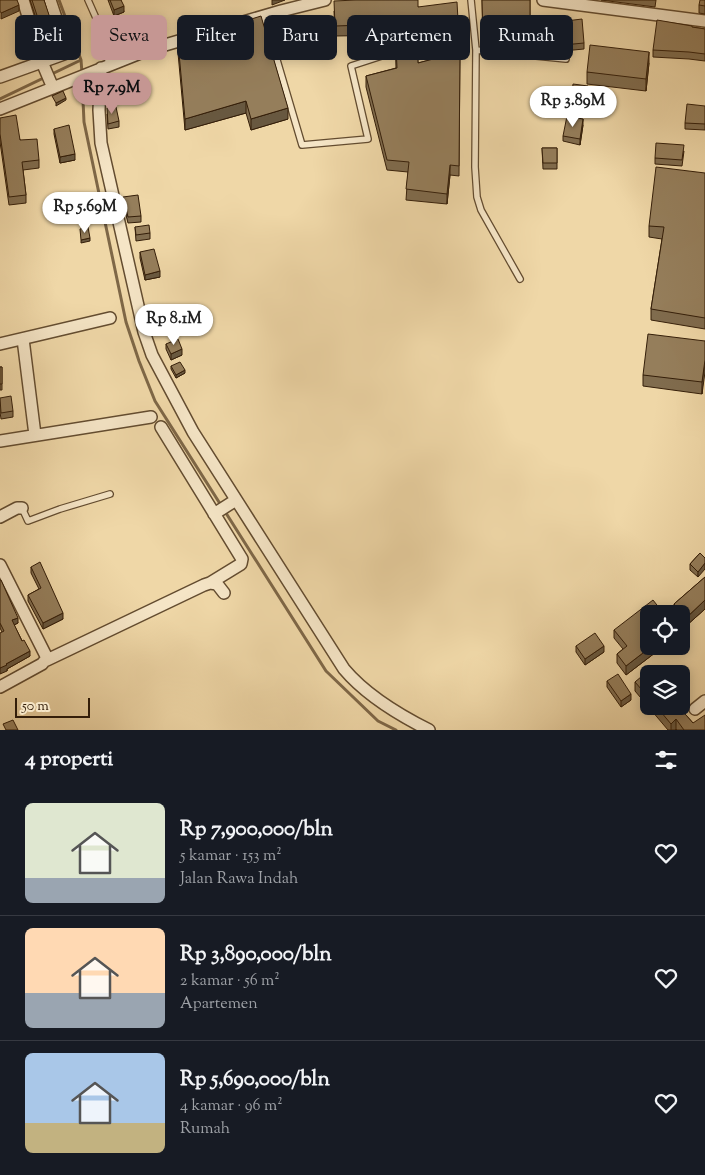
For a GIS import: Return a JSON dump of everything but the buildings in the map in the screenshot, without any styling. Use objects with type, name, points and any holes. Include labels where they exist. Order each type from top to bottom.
[{"type":"street","points":[[23,0],[52,85]]},
{"type":"street","points":[[0,77],[44,64],[67,51],[50,0]]},
{"type":"street","points":[[268,15],[324,0]]},
{"type":"street","points":[[543,0],[565,1],[705,21]]},
{"type":"street","points":[[0,109],[52,85],[72,80],[166,44],[264,16]]},
{"type":"street","points":[[101,68],[99,110],[101,143],[139,311],[148,344],[162,377],[232,503],[344,669],[354,681],[367,691],[428,730]]},
{"type":"street","points":[[0,344],[110,318]]},
{"type":"street","points":[[23,339],[35,435]]},
{"type":"street","points":[[0,441],[151,417]]},
{"type":"street","points":[[0,687],[47,660],[210,583],[241,564],[242,559],[161,427]]},
{"type":"street","points":[[214,514],[232,503]]},
{"type":"street","points":[[0,517],[17,508],[22,508]]},
{"type":"street","points":[[0,565],[47,660]]},
{"type":"street","points":[[210,583],[217,584],[224,593]]},
{"type":"street","points":[[695,709],[705,701]]},
{"type":"lane","points":[[88,0],[100,27],[101,68]]},
{"type":"lane","points":[[471,0],[476,50],[477,197],[481,210],[520,280]]},
{"type":"lane","points":[[476,50],[480,50]]},
{"type":"lane","points":[[277,60],[302,145],[368,139],[351,66],[370,60]]},
{"type":"lane","points":[[22,508],[28,521],[110,494]]},
{"type":"waterway","points":[[59,0],[81,60],[82,73]]},
{"type":"waterway","points":[[0,99],[81,60]]},
{"type":"waterway","points":[[82,79],[84,122],[126,322],[155,401],[326,671],[378,721],[396,730]]}]
